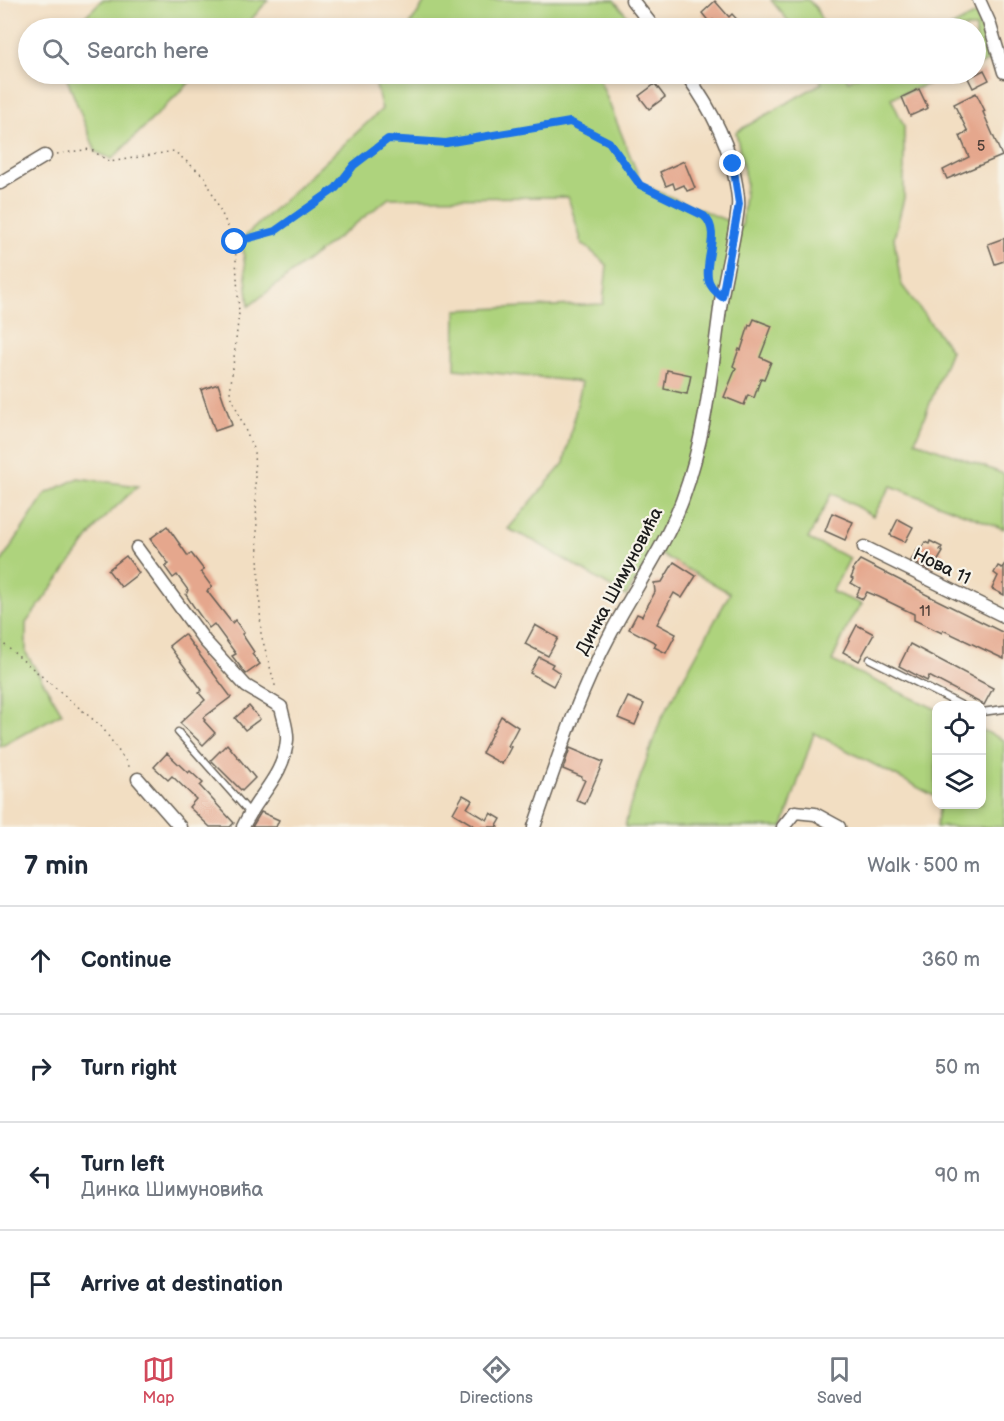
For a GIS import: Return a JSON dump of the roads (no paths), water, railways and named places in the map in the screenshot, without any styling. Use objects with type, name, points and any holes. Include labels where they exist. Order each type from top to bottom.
[{"type":"street","points":[[632,0],[646,18]]},
{"type":"street","points":[[979,0],[1004,72]]},
{"type":"street","name":"Динка Шимуновића","points":[[534,827],[589,676],[620,617],[664,543],[682,502],[697,455],[739,204],[733,164],[722,132],[693,84]]},
{"type":"street","points":[[0,183],[45,156]]},
{"type":"street","name":"Нова 11","points":[[864,547],[1004,616]]},
{"type":"street","points":[[137,548],[205,641],[246,686],[280,707],[288,738],[281,770],[250,813],[243,827]]},
{"type":"street","points":[[138,779],[180,827]]},
{"type":"street","points":[[783,827],[795,812],[815,814],[839,827]]},
{"type":"lane","points":[[870,659],[955,701]]},
{"type":"lane","points":[[986,711],[1004,709]]},
{"type":"lane","points":[[178,732],[250,813]]}]
